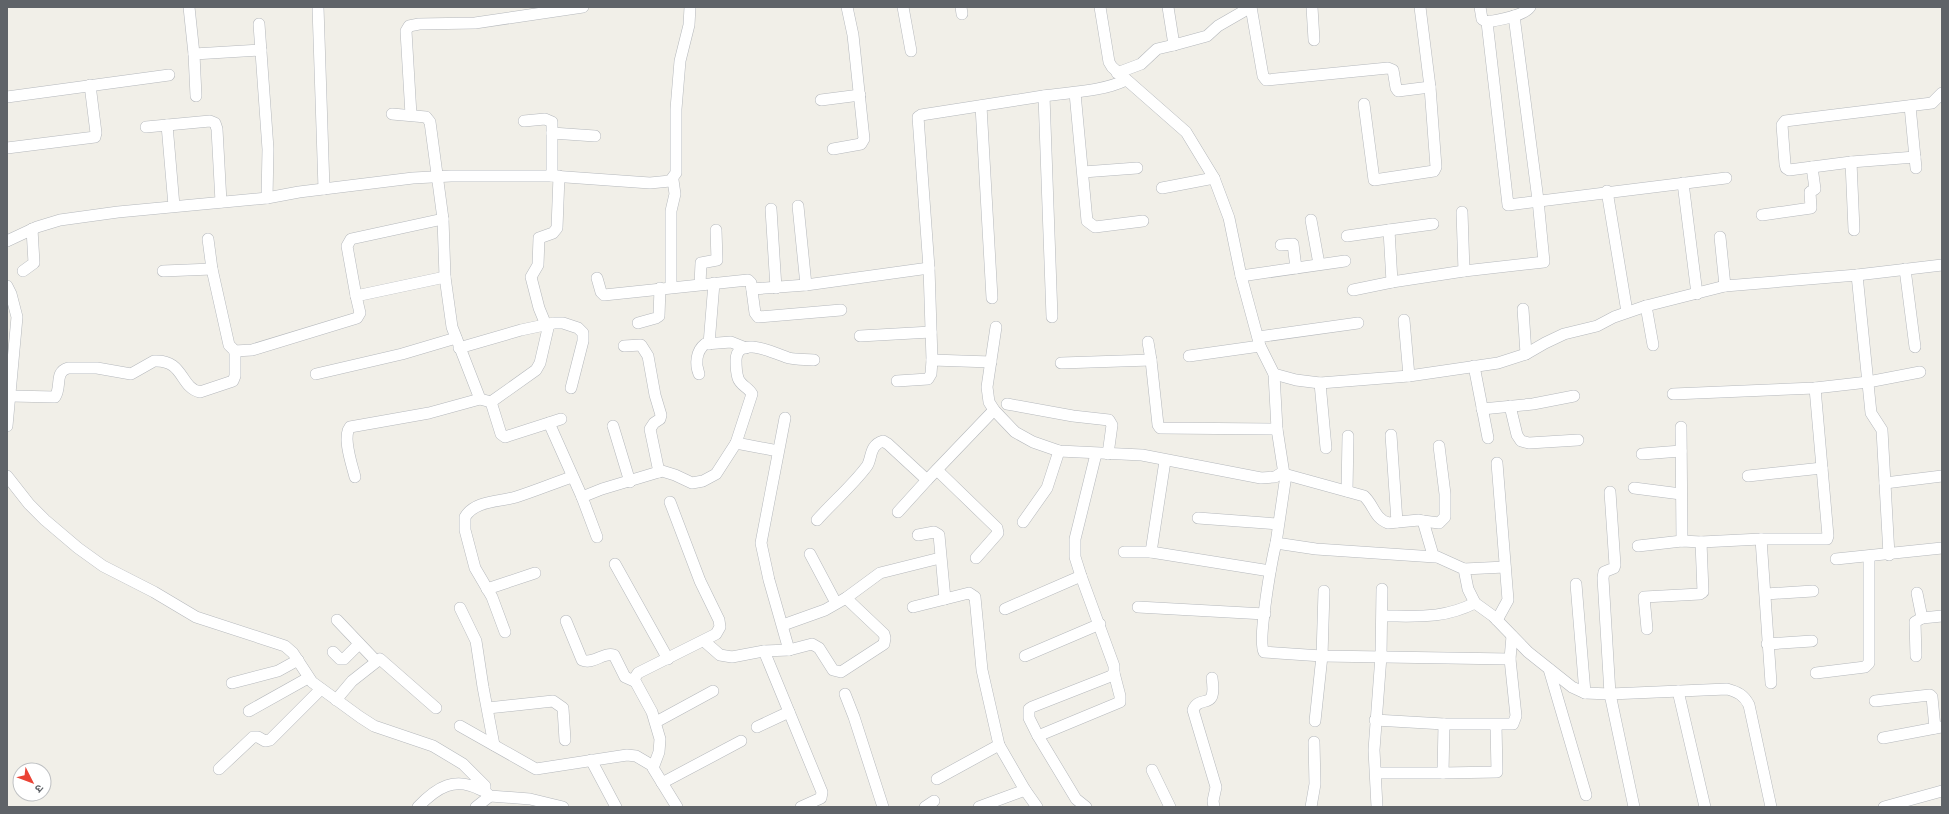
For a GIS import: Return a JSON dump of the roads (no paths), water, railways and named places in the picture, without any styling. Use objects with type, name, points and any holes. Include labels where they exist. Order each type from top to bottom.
[{"type":"street","points":[[189,7],[194,54],[196,96]]},
{"type":"street","points":[[318,7],[324,189]]},
{"type":"street","points":[[411,115],[406,31],[409,26],[419,24],[475,23],[523,12],[583,7]]},
{"type":"street","points":[[671,287],[671,211],[675,194],[673,180],[676,173],[676,110],[680,61],[689,25],[690,7]]},
{"type":"street","points":[[833,149],[861,144],[864,141],[853,35],[847,7]]},
{"type":"street","points":[[903,7],[911,51]]},
{"type":"street","points":[[1100,7],[1109,62],[1117,73],[1186,132],[1214,178],[1229,218],[1241,276],[1259,342],[1274,374],[1277,429],[1284,473],[1276,543],[1270,571],[1265,614],[1262,647],[1264,652],[1322,656],[1510,659]]},
{"type":"street","points":[[1168,7],[1174,45]]},
{"type":"street","points":[[1117,73],[1141,64],[1157,49],[1208,36],[1218,26],[1251,7],[1263,76],[1266,80],[1388,68],[1393,70],[1396,88],[1398,91],[1430,87]]},
{"type":"street","points":[[1312,7],[1314,40]]},
{"type":"street","points":[[1364,104],[1373,179],[1376,180],[1433,172],[1436,167],[1430,87],[1420,7]]},
{"type":"street","points":[[1480,7],[1482,19],[1487,22],[1514,16],[1528,10],[1530,7]]},
{"type":"street","points":[[1352,290],[1464,271],[1544,262],[1538,200],[1514,16]]},
{"type":"street","points":[[1487,22],[1506,203],[1510,206],[1538,200],[1607,191],[1726,178]]},
{"type":"street","points":[[259,24],[268,149],[267,198]]},
{"type":"street","points":[[194,54],[261,50]]},
{"type":"street","points":[[7,97],[169,75]]},
{"type":"street","points":[[897,381],[928,379],[931,374],[932,360],[929,268],[918,117],[921,115],[1044,96],[1075,93],[1118,84],[1126,80]]},
{"type":"street","points":[[7,148],[95,137],[96,133],[90,85]]},
{"type":"street","points":[[1075,93],[1086,217],[1094,227],[1143,221]]},
{"type":"street","points":[[1910,106],[1916,162],[1851,162],[1792,170],[1786,168],[1782,127],[1783,122],[1932,103],[1942,93]]},
{"type":"street","points":[[821,100],[860,95]]},
{"type":"street","points":[[1044,96],[1052,317]]},
{"type":"street","points":[[981,106],[992,298]]},
{"type":"street","points":[[392,114],[426,117],[429,119],[443,219],[445,277],[452,327],[457,343],[501,434],[505,437],[561,419]]},
{"type":"street","points":[[355,477],[347,439],[347,432],[350,427],[485,401],[512,386],[536,370],[540,363],[547,325],[539,308],[531,277],[538,265],[539,238],[553,233],[556,228],[556,176],[552,122],[548,119],[524,121]]},
{"type":"street","points":[[146,127],[210,121],[215,123],[217,129],[221,202]]},
{"type":"street","points":[[168,125],[174,206]]},
{"type":"street","points":[[552,133],[595,136]]},
{"type":"street","points":[[1851,162],[1854,230]]},
{"type":"street","points":[[1762,215],[1811,208],[1810,192],[1815,189],[1812,167]]},
{"type":"street","points":[[1083,172],[1137,168]]},
{"type":"street","points":[[7,241],[32,229],[60,220],[174,206],[267,198],[324,189],[438,177],[556,176],[650,183],[664,183],[673,180]]},
{"type":"street","points":[[1162,188],[1214,178]]},
{"type":"street","points":[[1683,183],[1697,294]]},
{"type":"street","points":[[1607,191],[1627,312]]},
{"type":"street","points":[[798,206],[806,285]]},
{"type":"street","points":[[771,209],[776,288]]},
{"type":"street","points":[[1462,212],[1464,271]]},
{"type":"street","points":[[235,351],[252,350],[357,318],[360,313],[347,246],[348,241],[443,219]]},
{"type":"street","points":[[1311,220],[1319,264]]},
{"type":"street","points":[[1347,236],[1433,224]]},
{"type":"street","points":[[23,271],[34,263],[32,229]]},
{"type":"street","points":[[700,284],[701,263],[717,260],[716,230]]},
{"type":"street","points":[[1389,230],[1392,282]]},
{"type":"street","points":[[1720,237],[1725,286]]},
{"type":"street","points":[[9,404],[55,397],[58,392],[59,374],[64,369],[68,368],[97,368],[131,374],[154,361],[158,361],[171,364],[192,389],[200,392],[233,381],[235,376],[235,351],[229,345],[212,269],[208,239]]},
{"type":"street","points":[[1281,246],[1293,244],[1296,268]]},
{"type":"street","points":[[1241,276],[1345,261]]},
{"type":"street","points":[[1274,374],[1296,380],[1320,383],[1409,376],[1498,363],[1526,354],[1564,334],[1597,326],[1627,312],[1725,286],[1857,275],[1942,265]]},
{"type":"street","points":[[752,289],[806,285],[929,268]]},
{"type":"street","points":[[163,271],[212,269]]},
{"type":"street","points":[[1905,269],[1915,347]]},
{"type":"street","points":[[1857,275],[1871,413],[1882,430],[1889,555]]},
{"type":"street","points":[[356,296],[445,277]]},
{"type":"street","points":[[597,278],[601,292],[604,295],[748,280],[751,283],[754,314],[758,317],[841,310]]},
{"type":"street","points":[[709,344],[714,283]]},
{"type":"street","points":[[7,286],[11,294],[17,317],[11,353],[7,426]]},
{"type":"street","points":[[638,322],[659,316],[660,288]]},
{"type":"street","points":[[1646,306],[1653,345]]},
{"type":"street","points":[[1523,309],[1526,354]]},
{"type":"street","points":[[1404,320],[1409,376]]},
{"type":"street","points":[[316,374],[402,354],[563,323],[578,328],[583,333],[583,340],[572,388]]},
{"type":"street","points":[[1188,356],[1358,323]]},
{"type":"street","points":[[996,327],[988,396],[994,410],[1015,432],[1033,442],[1059,451],[1096,454],[1142,455],[1165,461],[1261,478],[1274,477],[1284,473],[1364,496],[1372,506],[1377,517],[1383,521],[1396,522],[1419,520],[1439,522],[1444,520],[1445,517],[1445,494],[1439,446]]},
{"type":"street","points":[[860,336],[931,332]]},
{"type":"street","points":[[699,374],[697,365],[698,353],[702,346],[709,344],[730,342],[746,348],[766,349],[793,358],[814,360]]},
{"type":"street","points":[[1148,342],[1152,360],[1158,425],[1162,429],[1277,429]]},
{"type":"street","points":[[624,346],[642,345],[648,356],[655,395],[661,414],[660,419],[650,428],[659,472]]},
{"type":"street","points":[[582,497],[602,489],[630,482],[659,472],[671,473],[692,483],[709,479],[716,474],[736,442],[752,399],[750,392],[738,379],[736,371],[737,352],[746,348]]},
{"type":"street","points":[[932,360],[991,362]]},
{"type":"street","points":[[1061,363],[1152,360]]},
{"type":"street","points":[[1474,366],[1488,438]]},
{"type":"street","points":[[1674,394],[1815,388],[1868,382],[1920,372]]},
{"type":"street","points":[[1320,383],[1326,448]]},
{"type":"street","points":[[1638,546],[1682,542],[1761,539],[1827,539],[1828,536],[1815,388]]},
{"type":"street","points":[[1482,408],[1533,404],[1574,396]]},
{"type":"street","points":[[1008,404],[1109,420],[1112,425],[1108,454]]},
{"type":"street","points":[[1510,406],[1517,435],[1522,441],[1529,443],[1578,440]]},
{"type":"street","points":[[898,512],[994,410]]},
{"type":"street","points":[[786,418],[778,452],[762,543],[776,610],[783,625],[789,650]]},
{"type":"street","points":[[549,423],[582,497],[597,537]]},
{"type":"street","points":[[613,426],[630,482]]},
{"type":"street","points":[[1681,427],[1682,542]]},
{"type":"street","points":[[1391,435],[1396,522]]},
{"type":"street","points":[[1347,491],[1348,436]]},
{"type":"street","points":[[817,520],[868,465],[870,453],[879,442],[882,441],[888,444],[928,480]]},
{"type":"street","points":[[736,442],[778,452]]},
{"type":"street","points":[[1023,522],[1047,488],[1059,451]]},
{"type":"street","points":[[1642,454],[1681,451]]},
{"type":"street","points":[[1038,736],[1120,702],[1114,666],[1100,624],[1081,576],[1076,558],[1075,540],[1096,454]]},
{"type":"street","points":[[1151,552],[1165,461]]},
{"type":"street","points":[[1497,464],[1508,600],[1497,620]]},
{"type":"street","points":[[1748,476],[1822,468]]},
{"type":"street","points":[[937,470],[997,528],[998,533],[976,558]]},
{"type":"street","points":[[7,476],[24,498],[45,520],[78,548],[103,566],[154,592],[196,617],[285,646],[294,653],[308,678],[336,700],[374,726],[433,746],[457,760],[483,783],[487,793]]},
{"type":"street","points":[[1885,483],[1942,476]]},
{"type":"street","points":[[505,632],[495,603],[475,568],[465,530],[466,515],[475,508],[487,503],[515,497],[572,477]]},
{"type":"street","points":[[1634,488],[1681,494]]},
{"type":"street","points":[[1610,492],[1616,565],[1614,568],[1604,572],[1603,578],[1610,694],[1634,807]]},
{"type":"street","points":[[634,681],[638,673],[716,634],[720,623],[700,580],[670,502]]},
{"type":"street","points":[[1198,518],[1278,524]]},
{"type":"street","points":[[1423,521],[1432,553],[1435,557]]},
{"type":"street","points":[[918,535],[934,532],[937,533],[945,599]]},
{"type":"street","points":[[1761,539],[1766,594],[1767,644],[1771,683]]},
{"type":"street","points":[[1647,629],[1644,596],[1700,594],[1703,592],[1701,542]]},
{"type":"street","points":[[1276,543],[1316,549],[1435,557],[1464,569],[1505,567]]},
{"type":"street","points":[[1836,559],[1889,555],[1942,548]]},
{"type":"street","points":[[1124,552],[1151,552],[1270,571]]},
{"type":"street","points":[[704,641],[714,651],[726,657],[764,651],[789,650],[815,644],[831,668],[839,672],[884,644],[884,634],[841,600],[810,554]]},
{"type":"street","points":[[1816,673],[1865,667],[1869,663],[1869,556]]},
{"type":"street","points":[[783,625],[825,610],[880,573],[940,558]]},
{"type":"street","points":[[615,564],[668,659]]},
{"type":"street","points":[[1464,569],[1468,589],[1475,603],[1497,620],[1528,652],[1572,687],[1586,693],[1610,694],[1678,691],[1737,691],[1746,698],[1749,705],[1770,807]]},
{"type":"street","points":[[487,590],[535,573]]},
{"type":"street","points":[[1005,609],[1081,576]]},
{"type":"street","points":[[1576,584],[1586,693]]},
{"type":"street","points":[[1377,807],[1375,720],[1381,656],[1383,616],[1382,589]]},
{"type":"street","points":[[1315,721],[1322,656],[1324,591]]},
{"type":"street","points":[[1766,594],[1813,591]]},
{"type":"street","points":[[913,607],[969,593],[974,597],[982,670],[999,745],[1025,790],[1037,807]]},
{"type":"street","points":[[1917,593],[1922,618]]},
{"type":"street","points":[[1383,616],[1440,616],[1458,612],[1475,603]]},
{"type":"street","points":[[1138,607],[1265,614]]},
{"type":"street","points":[[460,608],[476,641],[494,745]]},
{"type":"street","points":[[1916,656],[1915,622],[1922,618],[1942,616]]},
{"type":"street","points":[[337,620],[376,661]]},
{"type":"street","points":[[566,621],[582,660],[589,661],[609,654],[614,655],[625,678],[634,681],[656,722],[660,746],[653,766]]},
{"type":"street","points":[[1025,656],[1100,624]]},
{"type":"street","points":[[1375,720],[1444,724],[1512,725],[1516,720],[1510,659],[1512,636]]},
{"type":"street","points":[[1767,644],[1812,641]]},
{"type":"street","points":[[333,652],[340,659],[344,659],[359,644]]},
{"type":"street","points":[[764,651],[822,792],[821,798],[801,807]]},
{"type":"street","points":[[336,700],[352,681],[380,659],[436,708]]},
{"type":"street","points":[[232,683],[278,670],[298,660]]},
{"type":"street","points":[[1549,669],[1586,795]]},
{"type":"street","points":[[1086,807],[1074,803],[1029,718],[1030,709],[1111,676],[1114,673]]},
{"type":"street","points":[[248,711],[308,678]]},
{"type":"street","points":[[1212,678],[1213,697],[1198,704],[1193,710],[1216,787],[1213,801],[1214,807]]},
{"type":"street","points":[[220,769],[253,737],[258,737],[266,741],[270,740],[321,689]]},
{"type":"street","points":[[656,722],[713,690]]},
{"type":"street","points":[[1678,691],[1705,807]]},
{"type":"street","points":[[845,694],[883,807]]},
{"type":"street","points":[[1876,701],[1930,695],[1932,697],[1938,728],[1883,738]]},
{"type":"street","points":[[488,708],[553,701],[563,708],[565,740]]},
{"type":"street","points":[[757,727],[789,712]]},
{"type":"street","points":[[1443,773],[1444,724]]},
{"type":"street","points":[[1376,773],[1497,772],[1496,725]]},
{"type":"street","points":[[460,726],[536,769],[632,755],[653,766],[662,784],[677,807]]},
{"type":"street","points":[[662,784],[741,740]]},
{"type":"street","points":[[1311,807],[1315,784],[1314,742]]},
{"type":"street","points":[[937,779],[999,745]]},
{"type":"street","points":[[591,760],[616,807]]},
{"type":"street","points":[[1152,770],[1170,807]]},
{"type":"street","points":[[418,807],[432,793],[450,784],[466,784],[487,793],[530,799],[563,807]]},
{"type":"street","points":[[979,807],[1025,790]]},
{"type":"street","points":[[1884,807],[1942,791]]},
{"type":"street","points":[[476,807],[487,793]]}]
